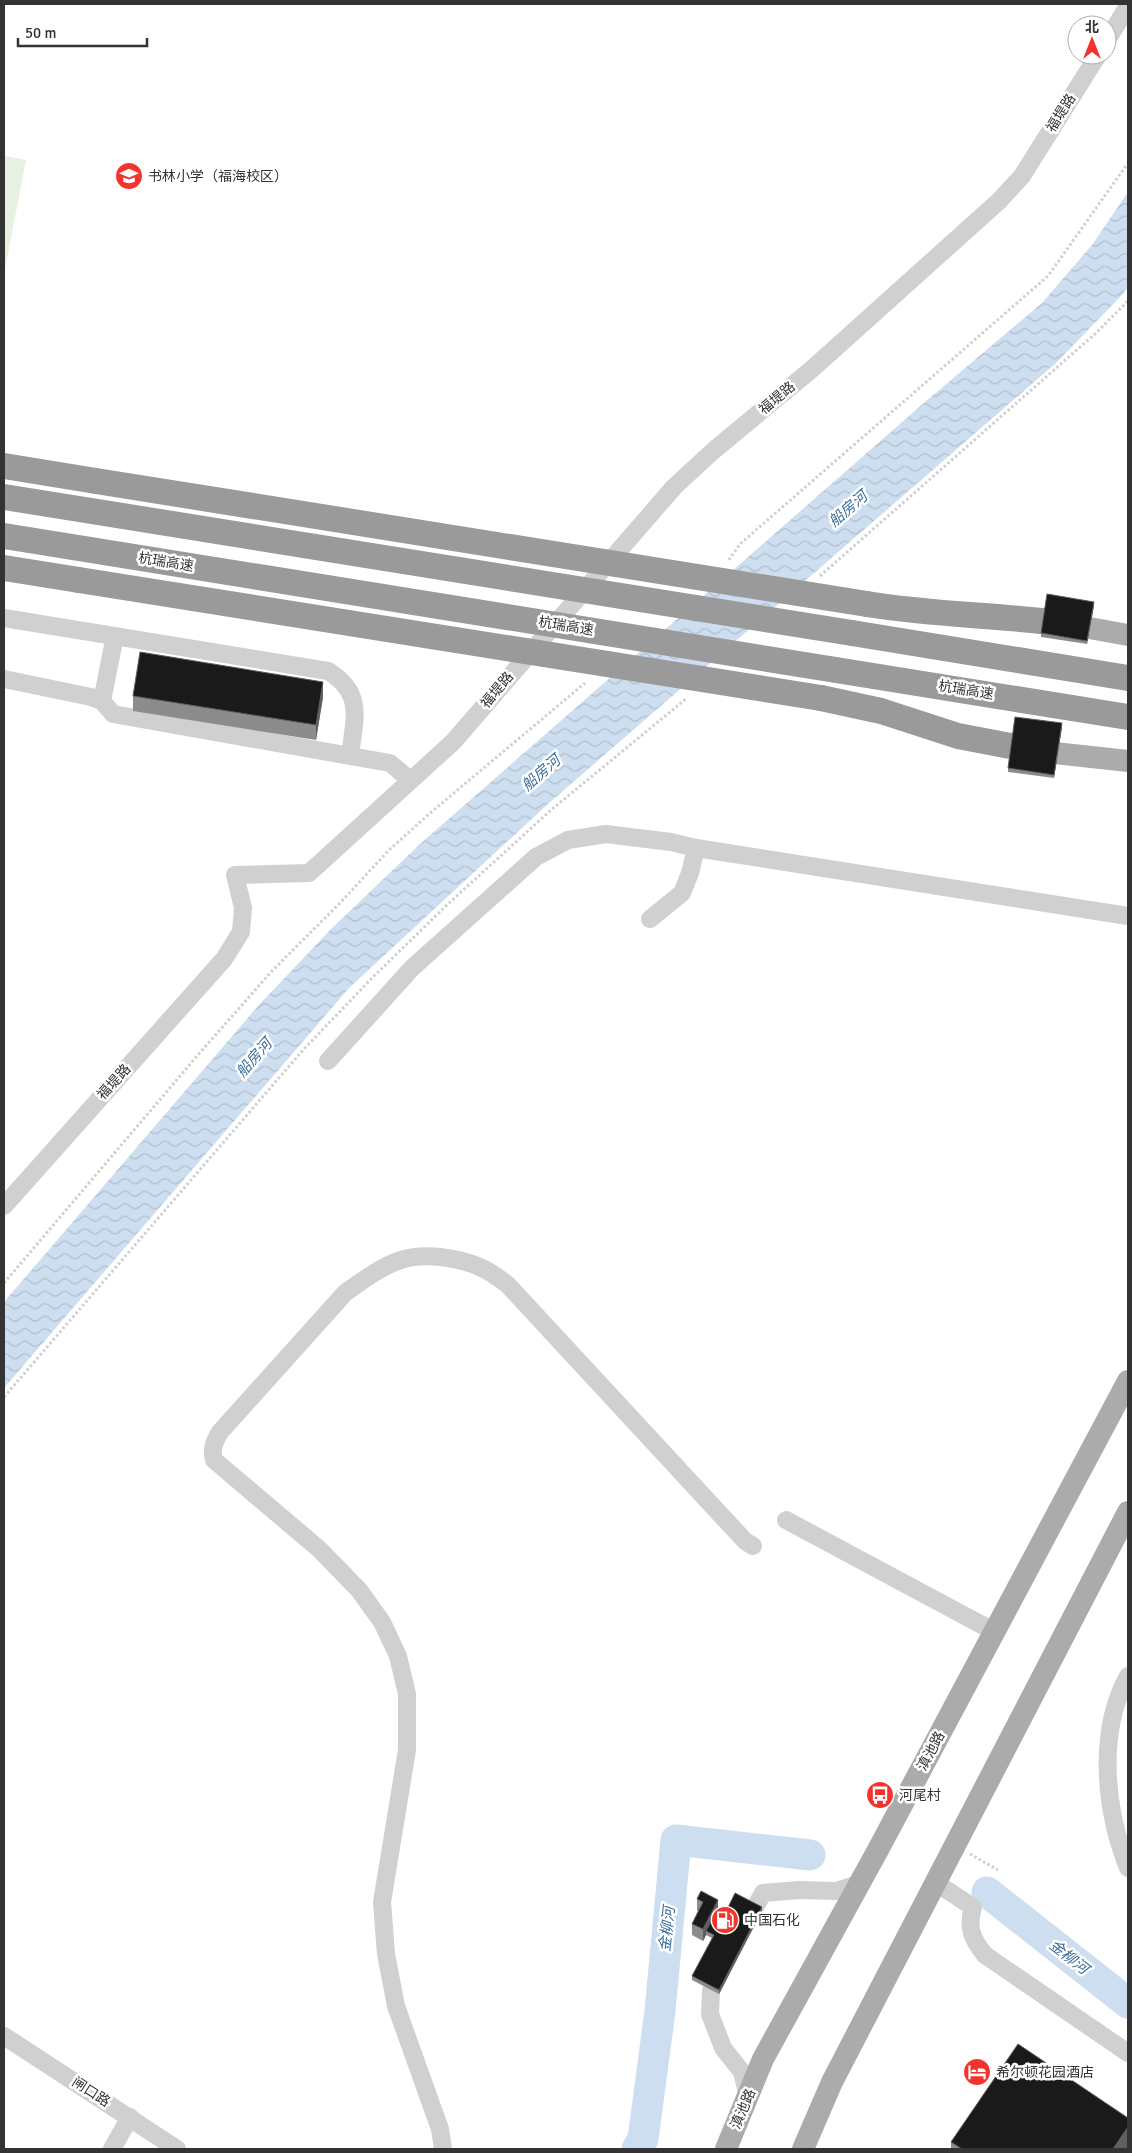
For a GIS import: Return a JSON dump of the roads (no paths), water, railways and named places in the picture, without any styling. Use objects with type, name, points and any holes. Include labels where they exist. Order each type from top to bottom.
[{"type":"highway","points":[[4,466],[867,604],[930,613],[1016,618],[1067,624]]},
{"type":"highway","points":[[4,497],[1128,678]]},
{"type":"highway","name":"杭瑞高速","points":[[4,536],[1128,716]]},
{"type":"highway","points":[[4,568],[821,698],[881,711],[958,736],[1036,751]]},
{"type":"main road","points":[[1067,624],[1128,635]]},
{"type":"main road","points":[[1036,751],[1128,760]]},
{"type":"main road","name":"滇池路","points":[[726,2149],[764,2059],[995,1632],[1128,1381]]},
{"type":"main road","points":[[803,2149],[832,2082],[1128,1512]]},
{"type":"street","points":[[1117,24],[1128,6]]},
{"type":"street","name":"福堤路","points":[[4,1206],[224,959],[241,932],[243,908],[235,875],[309,873],[452,742],[674,487],[713,451],[812,369],[999,201],[1022,176],[1092,65]]},
{"type":"street","points":[[4,618],[328,671],[342,680],[353,697],[355,714],[350,756]]},
{"type":"street","points":[[102,701],[115,636]]},
{"type":"street","points":[[4,679],[102,701],[113,714],[390,763],[410,780]]},
{"type":"street","points":[[328,1061],[412,968],[536,857],[568,840],[606,834],[671,842],[696,848],[1128,916]]},
{"type":"street","points":[[650,919],[682,893],[696,848]]},
{"type":"street","points":[[443,2149],[440,2129],[396,2006],[386,1954],[382,1902],[408,1750],[407,1694],[398,1656],[382,1622],[358,1590],[319,1549],[214,1460],[212,1451],[215,1440],[220,1432],[345,1293],[369,1275],[399,1260],[425,1256],[457,1260],[483,1268],[508,1285],[739,1534],[753,1546]]},
{"type":"street","points":[[786,1520],[995,1632]]},
{"type":"street","points":[[1128,1676],[1112,1727],[1108,1775],[1113,1823],[1128,1868]]},
{"type":"street","points":[[737,1942],[763,1893],[799,1890],[836,1891],[860,1883]]},
{"type":"street","points":[[936,1883],[973,1907],[970,1919],[970,1932],[974,1942],[985,1955],[1128,2053]]},
{"type":"street","points":[[728,1958],[711,1991],[710,2014],[723,2048],[742,2072],[748,2096]]},
{"type":"street","name":"闸口路","points":[[4,2036],[178,2149]]},
{"type":"street","points":[[112,2149],[130,2117]]},
{"type":"water","name":"船房河","points":[[1128,192],[1128,287],[1122,295],[1056,363],[549,803],[349,988],[4,1388],[4,1302],[258,1006],[330,930],[420,844],[925,402],[1042,303],[1092,245]]},
{"type":"waterway","name":"金柳河","points":[[637,2149],[643,2139],[660,2011],[676,1840],[810,1855]]},
{"type":"waterway","name":"金柳河","points":[[987,1892],[1128,2003]]},
{"type":"place","name":"书林小学（福海校区）","points":[[129,176]]},
{"type":"place","name":"河尾村","points":[[880,1795]]},
{"type":"place","name":"中国石化","points":[[725,1920]]},
{"type":"place","name":"希尔顿花园酒店","points":[[977,2072]]}]
